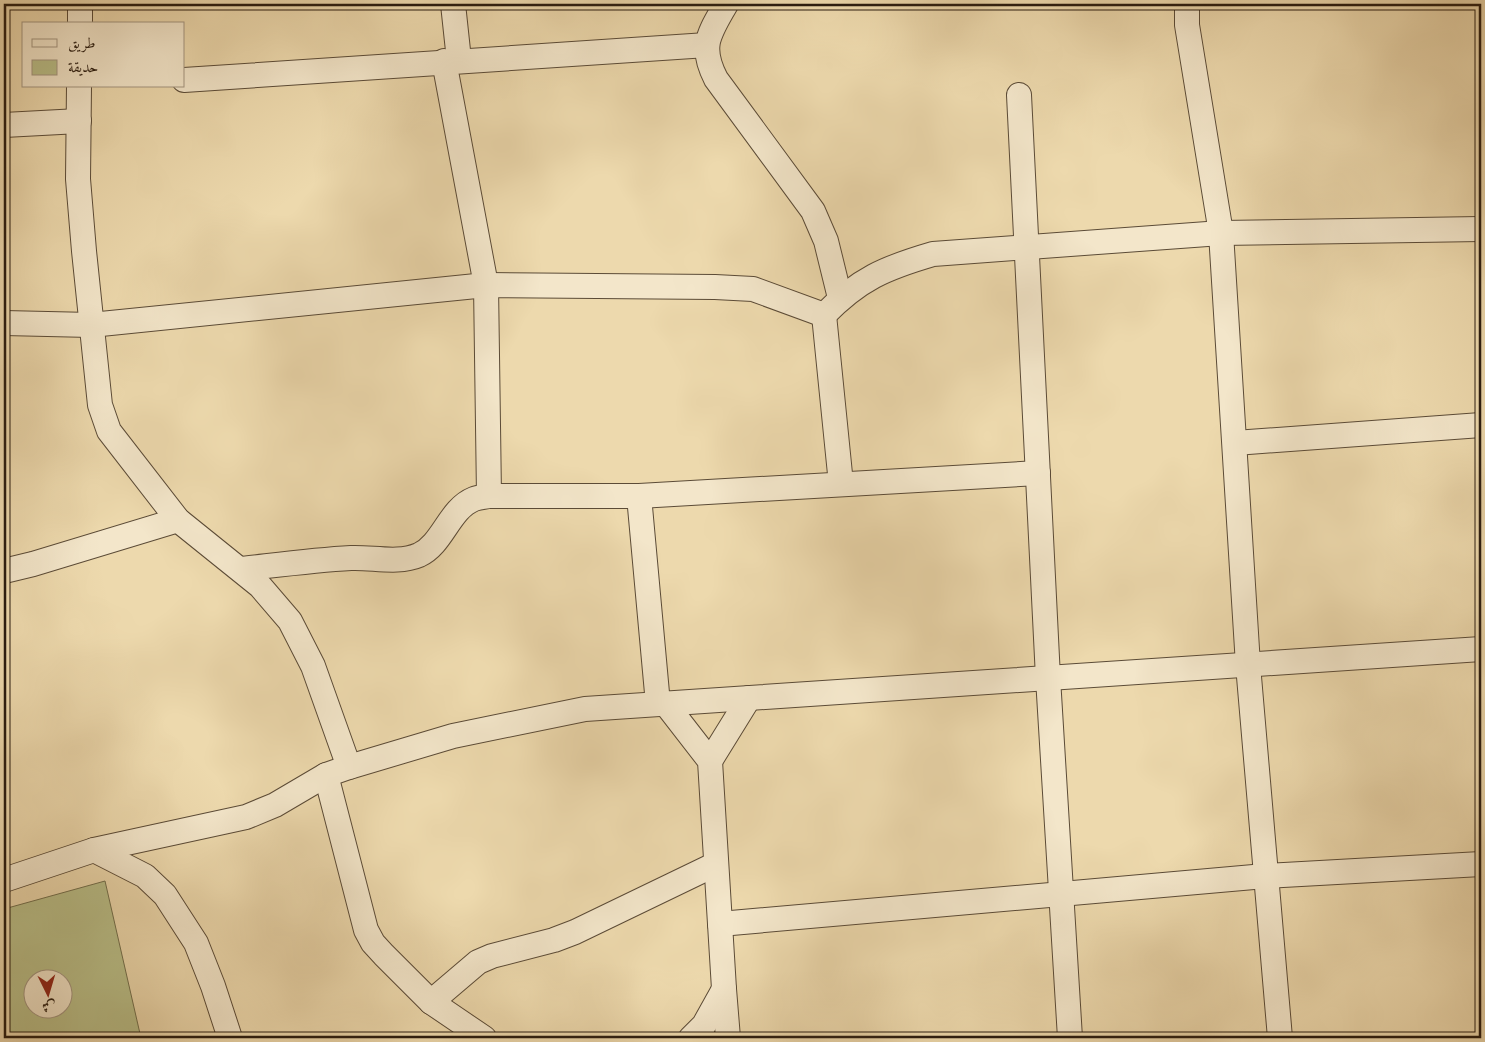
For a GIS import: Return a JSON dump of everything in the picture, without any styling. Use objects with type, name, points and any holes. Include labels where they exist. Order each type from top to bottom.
[{"type":"street","points":[[80,4],[80,22]]},
{"type":"street","points":[[453,4],[451,61],[486,285],[490,496]]},
{"type":"street","points":[[726,4],[713,27],[706,45],[708,63],[716,79],[813,211],[826,241],[840,298]]},
{"type":"street","points":[[1187,4],[1187,25],[1221,233],[1248,665],[1280,1038]]},
{"type":"street","points":[[185,80],[706,45]]},
{"type":"street","points":[[84,88],[79,121],[78,179],[100,405],[109,431],[178,520],[260,586],[290,621],[313,666],[349,767]]},
{"type":"street","points":[[1019,95],[1048,678],[1070,1038]]},
{"type":"street","points":[[4,125],[79,121]]},
{"type":"street","points":[[841,484],[824,315],[840,298],[868,278],[886,270],[933,254],[1221,233],[1481,228]]},
{"type":"street","points":[[4,323],[91,325],[486,285],[715,287],[753,290],[824,315]]},
{"type":"street","points":[[1235,443],[1481,424]]},
{"type":"street","points":[[240,570],[321,560],[354,558],[404,559],[420,555],[432,546],[458,511],[474,499],[490,496],[639,496],[1038,473]]},
{"type":"street","points":[[639,496],[662,704],[710,761]]},
{"type":"street","points":[[4,571],[178,520]]},
{"type":"street","points":[[4,880],[94,850],[246,817],[275,805],[326,775],[453,736],[576,711],[1481,649]]},
{"type":"street","points":[[728,1038],[710,761],[749,698]]},
{"type":"street","points":[[326,775],[366,930],[373,943],[431,1002],[484,1038]]},
{"type":"street","points":[[94,850],[145,876],[165,895],[196,943],[213,986],[230,1038]]},
{"type":"street","points":[[431,1002],[478,962],[492,956],[554,940],[575,932],[716,864]]},
{"type":"street","points":[[720,924],[1265,876],[1481,864]]},
{"type":"street","points":[[691,1038],[704,1025],[724,989]]},
{"type":"green space","points":[[105,881],[141,1038],[4,1038],[4,909]]}]
